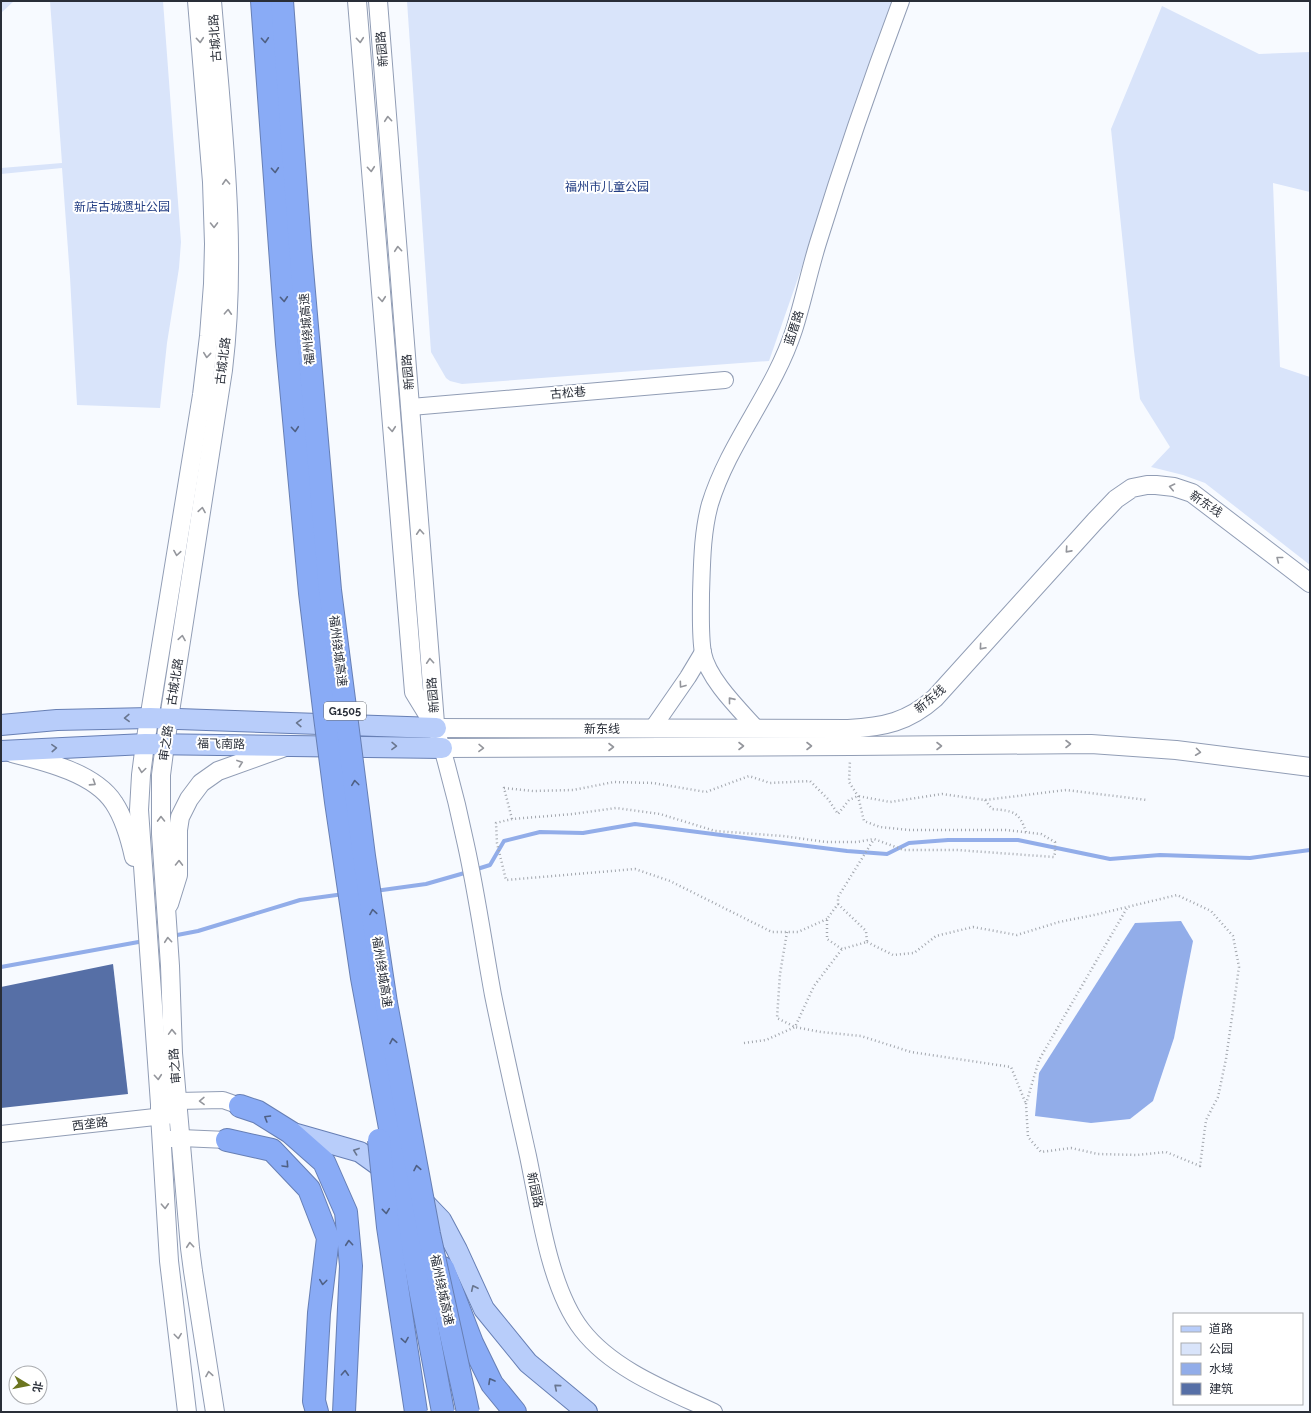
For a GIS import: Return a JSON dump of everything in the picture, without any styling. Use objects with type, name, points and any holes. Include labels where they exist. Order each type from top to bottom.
[{"type":"highway","name":"福州绕城高速","points":[[262,1],[287,344],[310,593],[336,802],[362,978],[443,1412]]},
{"type":"highway","name":"福州绕城高速","points":[[282,1],[300,246],[330,590],[364,856],[386,1003],[429,1234],[468,1412]]},
{"type":"highway","points":[[362,978],[388,1226],[416,1412]]},
{"type":"highway","points":[[240,1106],[258,1112],[290,1132],[324,1162],[346,1212],[351,1266],[344,1412]]},
{"type":"highway","points":[[227,1140],[272,1150],[308,1189],[328,1238],[319,1313],[314,1401],[317,1412]]},
{"type":"highway","points":[[429,1234],[478,1412]]},
{"type":"highway","points":[[429,1234],[472,1343],[492,1384],[514,1412]]},
{"type":"highway","points":[[306,1412],[305,1388],[319,1313]]},
{"type":"main road","name":"古城北路","points":[[159,718],[202,395],[213,284],[214,244],[212,182],[197,1]]},
{"type":"main road","name":"古城北路","points":[[159,718],[223,370],[227,326],[230,259],[227,188],[212,1]]},
{"type":"main road","name":"新园路","points":[[357,1],[414,692],[436,728]]},
{"type":"main road","name":"新园路","points":[[378,1],[436,728]]},
{"type":"main road","name":"新东线","points":[[436,728],[848,729],[869,728],[896,722],[918,712],[944,689],[1095,521],[1125,492],[1140,486],[1165,486],[1192,493],[1310,583]]},
{"type":"main road","name":"福飞南路","points":[[1,725],[57,720],[159,718],[436,728]]},
{"type":"main road","name":"审之路","points":[[159,718],[146,744],[141,776],[139,810],[151,968],[169,1109],[181,1138],[192,1272],[215,1412]]},
{"type":"main road","name":"审之路","points":[[159,718],[165,744],[161,775],[161,814],[170,966],[173,1053],[169,1109],[162,1140],[169,1261],[187,1412]]},
{"type":"main road","name":"福飞南路","points":[[3,751],[146,744],[442,748]]},
{"type":"main road","name":"新东线","points":[[442,748],[1067,744],[1116,745],[1176,750],[1310,767]]},
{"type":"main road","points":[[166,914],[178,875],[178,830],[180,817],[189,799],[201,783],[218,771],[291,745]]},
{"type":"main road","points":[[3,751],[44,761],[73,772],[96,784],[114,802],[129,835],[148,916]]},
{"type":"main road","points":[[290,1132],[360,1152],[409,1187],[440,1220],[457,1250],[484,1309],[528,1362],[587,1412]]},
{"type":"street","name":"蓝厝路","points":[[757,728],[723,691],[707,666],[703,652],[701,615],[702,562],[706,523],[710,505],[731,454],[789,345],[818,244],[880,57],[901,1]]},
{"type":"street","name":"古松巷","points":[[411,407],[725,380]]},
{"type":"street","points":[[652,729],[688,677],[703,652]]},
{"type":"street","name":"新园路","points":[[436,728],[452,783],[475,892],[493,996],[543,1229],[559,1288],[569,1309],[582,1330],[606,1354],[635,1374],[714,1412]]},
{"type":"street","name":"西垄路","points":[[1,1134],[223,1100],[240,1106]]},
{"type":"street","points":[[162,1140],[181,1138],[227,1140]]},
{"type":"path","points":[[851,746],[849,782],[858,796],[864,821],[880,828],[909,830],[1006,830],[1041,834],[1055,842],[1056,853],[1054,857],[957,850],[904,850],[874,839],[856,842],[826,842],[783,836],[715,831],[660,814],[616,808],[573,814],[512,819],[496,823],[497,843],[500,858],[506,880],[635,869],[670,881],[772,932],[798,932],[827,919],[838,904],[838,896],[874,839]]},
{"type":"path","points":[[512,819],[504,788],[533,791],[573,790],[614,782],[653,783],[706,792],[749,776],[770,783],[810,781],[828,799],[838,814],[849,800],[858,796],[890,802],[942,794],[985,800],[1066,790],[1147,800]]},
{"type":"path","points":[[985,800],[992,809],[1012,811],[1022,821],[1026,832]]},
{"type":"path","points":[[744,1043],[766,1040],[795,1027],[814,986],[842,949],[867,942],[893,955],[914,953],[936,936],[973,927],[1017,935],[1059,922],[1178,895],[1211,911],[1233,936],[1239,967],[1223,1074],[1218,1097],[1206,1120],[1200,1166],[1166,1152],[1136,1155],[1098,1154],[1071,1148],[1041,1152],[1028,1137],[1026,1104],[1011,1067],[910,1052],[861,1036],[821,1032],[795,1027],[777,1018],[780,974],[787,932]]},
{"type":"path","points":[[838,904],[866,931],[867,942]]},
{"type":"path","points":[[1026,1104],[1039,1060],[1126,908]]},
{"type":"path","points":[[827,919],[828,940],[842,949]]},
{"type":"green space","points":[[1,1],[14,1],[1,13]]},
{"type":"green space","name":"新店古城遗址公园","points":[[50,1],[163,1],[181,242],[179,268],[167,343],[160,408],[77,405],[62,168],[1,174],[1,168],[62,163]]},
{"type":"green space","name":"福州市儿童公园","points":[[407,1],[895,1],[769,361],[462,384],[450,381],[446,378],[431,352]]},
{"type":"green space","points":[[1162,6],[1259,54],[1310,52],[1310,192],[1273,183],[1280,367],[1310,377],[1310,565],[1205,483],[1183,475],[1151,467],[1170,447],[1140,399],[1111,129]]},
{"type":"water","points":[[1181,921],[1193,941],[1174,1038],[1153,1101],[1130,1119],[1091,1123],[1035,1116],[1039,1073],[1135,923]]},
{"type":"building","points":[[113,964],[128,1094],[1,1108],[1,987]]},
{"type":"waterway","points":[[474,870],[490,865],[504,841],[540,832],[583,833],[635,824],[847,851],[887,854],[909,843],[948,840],[1018,840],[1110,859],[1160,855],[1250,858],[1310,850]]},
{"type":"waterway","points":[[375,891],[426,884],[468,872]]},
{"type":"waterway","points":[[172,936],[198,931],[300,900],[344,894]]},
{"type":"waterway","points":[[1,967],[144,941]]}]
